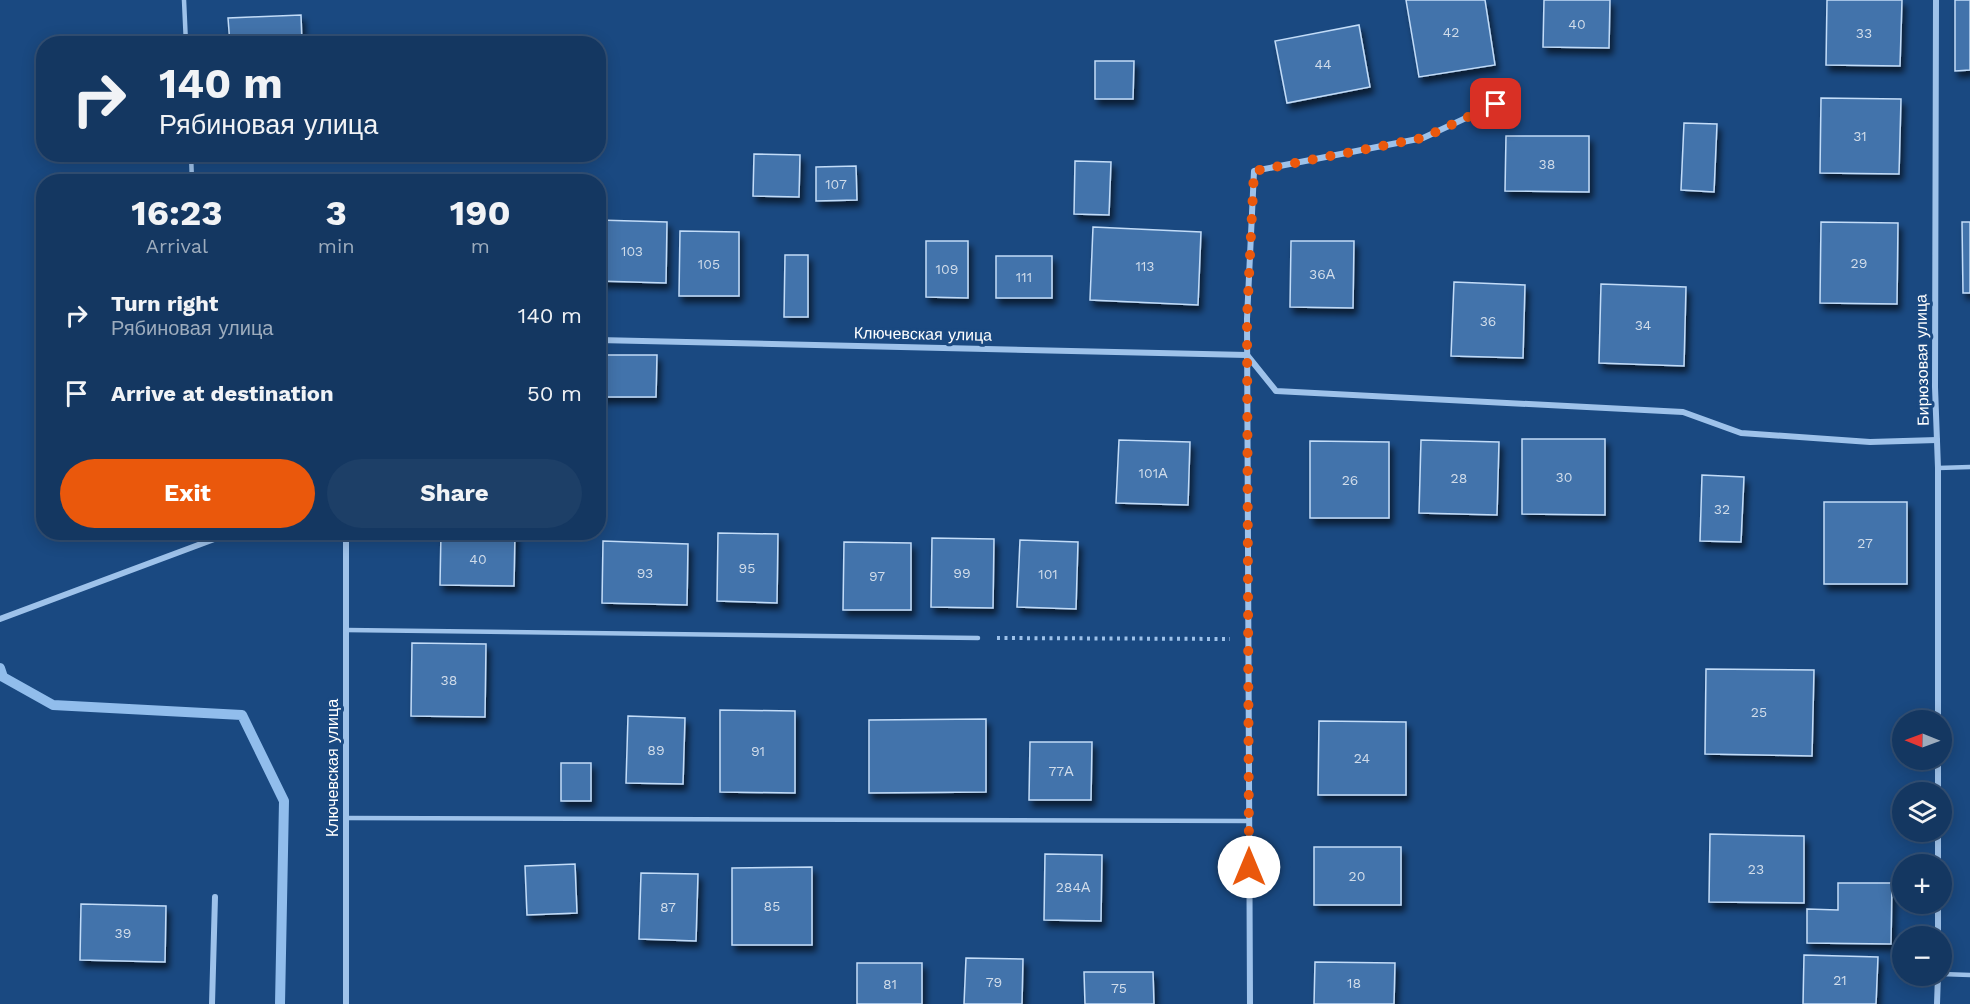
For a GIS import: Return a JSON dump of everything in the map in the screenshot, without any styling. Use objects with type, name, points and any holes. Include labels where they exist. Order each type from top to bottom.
[{"type":"street","name":"Бирюзовая улица","points":[[1936,0],[1935,387],[1938,468],[1938,710]]},
{"type":"street","points":[[1250,1004],[1247,355],[1254,171],[1423,138],[1496,104]]},
{"type":"street","name":"Ключевская улица","points":[[606,340],[1247,355]]},
{"type":"street","points":[[1247,355],[1276,391],[1683,412],[1741,433],[1870,442],[1937,440]]},
{"type":"street","points":[[0,619],[203,540]]},
{"type":"street","name":"Ключевская улица","points":[[346,540],[346,1004]]},
{"type":"street","points":[[212,1004],[215,897]]},
{"type":"street","points":[[1937,1004],[1938,986]]},
{"type":"lane","points":[[184,0],[186,36]]},
{"type":"lane","points":[[1938,468],[1970,467]]},
{"type":"lane","points":[[346,630],[978,638]]},
{"type":"lane","points":[[346,818],[1249,821]]},
{"type":"lane","points":[[1952,975],[1970,975]]},
{"type":"path","points":[[978,638],[1248,639]]},
{"type":"building","points":[[1406,0],[1485,0],[1495,65],[1419,77]]},
{"type":"building","points":[[1544,0],[1610,0],[1609,48],[1543,47]]},
{"type":"building","points":[[1827,0],[1902,0],[1900,66],[1826,65]]},
{"type":"building","points":[[1955,0],[1970,0],[1970,70],[1955,71]]},
{"type":"building","points":[[301,15],[302,36],[229,36],[228,18]]},
{"type":"building","points":[[1359,25],[1370,87],[1287,103],[1275,41]]},
{"type":"building","points":[[1095,61],[1134,61],[1133,99],[1095,99]]},
{"type":"building","points":[[1821,98],[1901,99],[1899,174],[1820,173]]},
{"type":"building","points":[[1684,123],[1717,124],[1714,192],[1681,190]]},
{"type":"building","points":[[1506,136],[1589,136],[1589,192],[1505,191]]},
{"type":"building","points":[[754,154],[800,155],[799,197],[753,196]]},
{"type":"building","points":[[1075,161],[1111,162],[1109,215],[1074,214]]},
{"type":"building","points":[[856,166],[857,200],[816,201],[816,167]]},
{"type":"building","points":[[606,220],[667,222],[666,283],[606,281]]},
{"type":"building","points":[[1821,222],[1898,223],[1897,304],[1820,303]]},
{"type":"building","points":[[1962,222],[1970,222],[1970,293],[1963,293]]},
{"type":"building","points":[[1093,227],[1201,232],[1198,305],[1090,300]]},
{"type":"building","points":[[680,231],[739,232],[739,296],[679,296]]},
{"type":"building","points":[[926,241],[968,241],[968,298],[926,297]]},
{"type":"building","points":[[1291,241],[1354,241],[1353,308],[1290,307]]},
{"type":"building","points":[[785,255],[808,255],[808,317],[784,317]]},
{"type":"building","points":[[996,256],[1052,256],[1052,298],[996,298]]},
{"type":"building","points":[[1454,282],[1525,285],[1523,358],[1451,356]]},
{"type":"building","points":[[1601,284],[1686,287],[1684,366],[1599,363]]},
{"type":"building","points":[[606,355],[657,355],[656,397],[606,397]]},
{"type":"building","points":[[1522,439],[1605,439],[1605,515],[1522,514]]},
{"type":"building","points":[[1119,440],[1190,442],[1188,505],[1116,503]]},
{"type":"building","points":[[1421,440],[1499,442],[1497,515],[1419,513]]},
{"type":"building","points":[[1310,441],[1389,442],[1389,518],[1310,518]]},
{"type":"building","points":[[1702,475],[1744,477],[1741,542],[1700,541]]},
{"type":"building","points":[[1824,502],[1907,502],[1907,584],[1824,584]]},
{"type":"building","points":[[718,533],[778,534],[777,603],[717,601]]},
{"type":"building","points":[[932,538],[994,539],[993,608],[931,607]]},
{"type":"building","points":[[441,540],[515,540],[514,586],[440,585]]},
{"type":"building","points":[[1020,540],[1078,542],[1076,609],[1017,607]]},
{"type":"building","points":[[603,541],[688,544],[687,605],[602,603]]},
{"type":"building","points":[[844,542],[911,543],[911,610],[843,610]]},
{"type":"building","points":[[412,643],[486,644],[485,717],[411,716]]},
{"type":"building","points":[[1706,669],[1814,670],[1812,756],[1705,754]]},
{"type":"building","points":[[720,710],[795,711],[795,793],[720,792]]},
{"type":"building","points":[[628,716],[685,718],[683,784],[626,783]]},
{"type":"building","points":[[986,719],[986,792],[869,793],[869,720]]},
{"type":"building","points":[[1319,721],[1406,722],[1406,795],[1318,795]]},
{"type":"building","points":[[1030,742],[1092,742],[1091,800],[1029,800]]},
{"type":"building","points":[[561,763],[591,763],[591,801],[561,801]]},
{"type":"building","points":[[1710,834],[1804,836],[1804,903],[1709,902]]},
{"type":"building","points":[[1314,847],[1401,847],[1401,905],[1314,905]]},
{"type":"building","points":[[1045,854],[1102,855],[1101,921],[1044,920]]},
{"type":"building","points":[[575,864],[577,913],[527,915],[525,866]]},
{"type":"building","points":[[812,867],[812,945],[732,945],[732,868]]},
{"type":"building","points":[[641,873],[698,874],[696,941],[639,939]]},
{"type":"building","points":[[1838,883],[1892,883],[1891,944],[1807,943],[1807,909],[1838,910]]},
{"type":"building","points":[[81,904],[166,906],[165,962],[80,960]]},
{"type":"building","points":[[1804,955],[1878,957],[1876,1004],[1803,1004]]},
{"type":"building","points":[[966,958],[1023,959],[1022,1004],[964,1004]]},
{"type":"building","points":[[1315,962],[1395,963],[1394,1004],[1314,1004]]},
{"type":"building","points":[[857,963],[922,963],[922,1004],[857,1004]]},
{"type":"building","points":[[1084,972],[1153,972],[1154,1004],[1085,1004]]},
{"type":"waterway","points":[[0,668],[3,677],[53,705],[242,715],[284,801],[280,1004]]},
{"type":"route","points":[[1249,867],[1247,319],[1254,171],[1423,138],[1496,104]]}]
